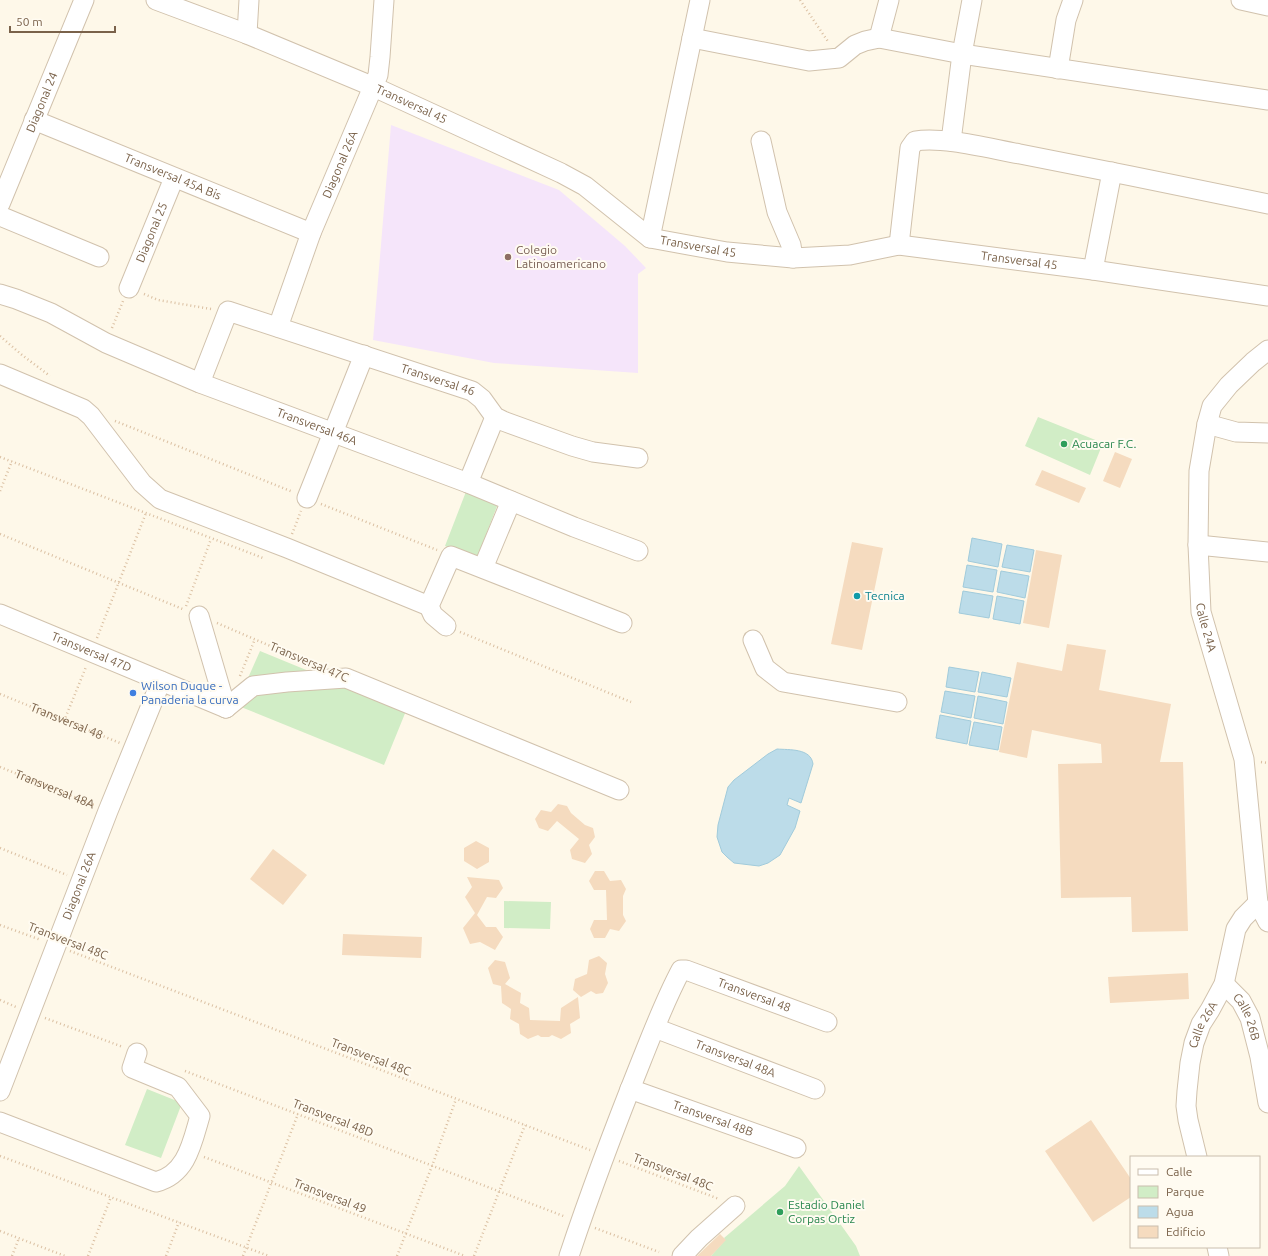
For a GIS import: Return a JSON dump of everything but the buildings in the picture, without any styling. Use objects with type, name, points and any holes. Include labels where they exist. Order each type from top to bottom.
[{"type":"street","name":"Diagonal 24","points":[[0,204],[84,0]]},
{"type":"street","name":"Transversal 45","points":[[156,0],[179,4],[374,87],[561,173],[585,186],[650,238],[727,252],[793,258],[850,254],[899,245],[1093,270],[1268,296]]},
{"type":"street","points":[[247,34],[249,0]]},
{"type":"street","name":"Diagonal 26A","points":[[278,326],[311,233],[378,75],[384,0]]},
{"type":"street","points":[[650,238],[700,0]]},
{"type":"street","points":[[879,38],[889,0]]},
{"type":"street","points":[[951,142],[962,54],[972,0]]},
{"type":"street","points":[[1058,69],[1066,20],[1073,0]]},
{"type":"street","points":[[1241,0],[1266,4]]},
{"type":"street","points":[[692,38],[809,61],[839,58],[855,46],[865,41],[879,38],[962,54],[1268,100]]},
{"type":"street","name":"Transversal 45A Bis","points":[[34,120],[311,233]]},
{"type":"street","points":[[899,245],[910,148],[915,141],[921,140],[951,142],[1112,172],[1268,204]]},
{"type":"street","points":[[761,141],[777,212],[791,245],[793,258]]},
{"type":"street","points":[[1093,270],[1112,172]]},
{"type":"street","name":"Diagonal 25","points":[[129,288],[174,178]]},
{"type":"street","points":[[0,216],[99,257]]},
{"type":"street","name":"Transversal 46A","points":[[0,294],[51,313],[106,343],[200,383],[468,483],[574,527],[638,551]]},
{"type":"street","points":[[200,383],[228,311]]},
{"type":"street","name":"Transversal 46","points":[[228,311],[278,326],[472,391],[482,399],[495,417]]},
{"type":"street","name":"Calle 24A","points":[[1268,350],[1229,385],[1212,406],[1207,424],[1199,471],[1198,545],[1201,612],[1244,760],[1258,903],[1268,922]]},
{"type":"street","points":[[306,498],[364,355]]},
{"type":"street","points":[[0,374],[83,409],[91,416],[142,483],[160,498],[429,606],[433,614],[446,626]]},
{"type":"street","points":[[468,483],[495,417],[592,452],[638,458]]},
{"type":"street","points":[[1207,424],[1236,432],[1268,433]]},
{"type":"street","points":[[483,568],[511,501]]},
{"type":"street","points":[[1198,545],[1268,552]]},
{"type":"street","points":[[429,606],[451,556],[622,623]]},
{"type":"street","points":[[192,613],[226,708]]},
{"type":"street","name":"Transversal 47D","points":[[0,614],[226,708]]},
{"type":"street","points":[[753,640],[765,668],[783,682],[897,702]]},
{"type":"street","name":"Transversal 47C","points":[[226,708],[253,686],[346,678],[619,790]]},
{"type":"street","name":"Diagonal 26A","points":[[0,1091],[108,811],[161,681]]},
{"type":"street","name":"Calle 26A","points":[[1197,1156],[1186,1106],[1190,1063],[1194,1043],[1201,1024],[1224,984],[1236,929],[1243,918],[1258,903]]},
{"type":"street","name":"Transversal 48","points":[[655,1028],[681,970],[686,970],[827,1022]]},
{"type":"street","name":"Calle 26B","points":[[1224,984],[1242,1001],[1250,1018],[1260,1057],[1268,1103]]},
{"type":"street","points":[[569,1256],[604,1156],[655,1028]]},
{"type":"street","name":"Transversal 48A","points":[[655,1028],[815,1089]]},
{"type":"street","points":[[0,1122],[156,1182],[164,1180],[174,1174],[190,1152],[200,1116],[178,1087],[132,1068],[137,1053]]},
{"type":"street","name":"Transversal 48B","points":[[630,1089],[796,1148]]},
{"type":"street","points":[[682,1256],[699,1238],[735,1206]]},
{"type":"path","points":[[800,0],[839,58]]},
{"type":"path","points":[[106,343],[129,288],[158,300],[203,309],[228,311]]},
{"type":"path","points":[[0,336],[51,377]]},
{"type":"path","points":[[112,420],[451,556]]},
{"type":"path","points":[[0,491],[12,461]]},
{"type":"path","points":[[286,548],[306,498]]},
{"type":"path","points":[[64,720],[146,513]]},
{"type":"path","name":"Transversal 47C","points":[[0,534],[318,666]]},
{"type":"path","points":[[192,613],[211,538]]},
{"type":"path","name":"Transversal 48","points":[[0,694],[133,748]]},
{"type":"path","name":"Transversal 48A","points":[[0,767],[108,811]]},
{"type":"path","points":[[0,848],[81,880]]},
{"type":"path","name":"Transversal 48C","points":[[0,925],[735,1206]]},
{"type":"path","points":[[0,1000],[137,1053]]},
{"type":"path","name":"Transversal 48D","points":[[181,1070],[659,1252]]},
{"type":"path","points":[[397,1256],[456,1099]]},
{"type":"path","points":[[243,1256],[298,1114]]},
{"type":"path","points":[[474,1256],[525,1125]]},
{"type":"path","name":"Transversal 49","points":[[190,1152],[465,1256]]},
{"type":"path","points":[[0,1156],[269,1256]]},
{"type":"path","points":[[88,1256],[111,1197]]},
{"type":"path","points":[[166,1256],[179,1222]]},
{"type":"path","points":[[0,1231],[65,1256]]},
{"type":"path","points":[[12,1256],[19,1238]]},
{"type":"shaded area","name":"Colegio Latinoamericano","points":[[391,125],[559,190],[625,246],[646,268],[638,274],[638,373],[494,363],[373,340]]},
{"type":"green space","name":"Acuacar F.C.","points":[[1038,417],[1103,443],[1090,475],[1025,446]]},
{"type":"green space","points":[[467,489],[499,501],[477,558],[445,546]]},
{"type":"green space","points":[[260,651],[406,711],[384,765],[236,705]]},
{"type":"green space","points":[[504,901],[551,902],[550,929],[504,928]]},
{"type":"green space","points":[[147,1089],[182,1103],[161,1158],[125,1145]]},
{"type":"green space","name":"Estadio Daniel Corpas Ortiz","points":[[799,1166],[856,1246],[860,1256],[711,1256],[725,1240],[724,1238],[785,1186]]},
{"type":"water","points":[[972,538],[1002,544],[998,567],[968,561]]},
{"type":"water","points":[[1007,545],[1034,550],[1030,572],[1002,567]]},
{"type":"water","points":[[967,565],[997,570],[993,592],[963,587]]},
{"type":"water","points":[[1001,571],[1029,576],[1025,598],[997,592]]},
{"type":"water","points":[[963,591],[993,596],[989,618],[959,613]]},
{"type":"water","points":[[997,596],[1024,601],[1020,624],[993,619]]},
{"type":"water","points":[[949,667],[979,672],[975,692],[946,687]]},
{"type":"water","points":[[982,672],[1011,678],[1007,697],[978,692]]},
{"type":"water","points":[[945,691],[975,696],[971,718],[941,712]]},
{"type":"water","points":[[978,696],[1007,702],[1003,724],[974,718]]},
{"type":"water","points":[[940,715],[971,721],[967,744],[936,738]]},
{"type":"water","points":[[974,722],[1002,727],[998,750],[969,745]]},
{"type":"water","points":[[777,749],[804,752],[811,759],[813,764],[801,803],[789,798],[787,805],[800,811],[795,828],[780,855],[768,863],[759,866],[734,863],[722,852],[717,837],[718,825],[728,787],[734,780],[768,754]]},
{"type":"place","name":"Colegio Latinoamericano","points":[[508,257]]},
{"type":"place","name":"Acuacar F.C.","points":[[1064,444]]},
{"type":"place","name":"Tecnica","points":[[857,596]]},
{"type":"place","name":"Wilson Duque - Panaderia la curva","points":[[133,693]]},
{"type":"place","name":"Estadio Daniel Corpas Ortiz","points":[[780,1212]]}]
